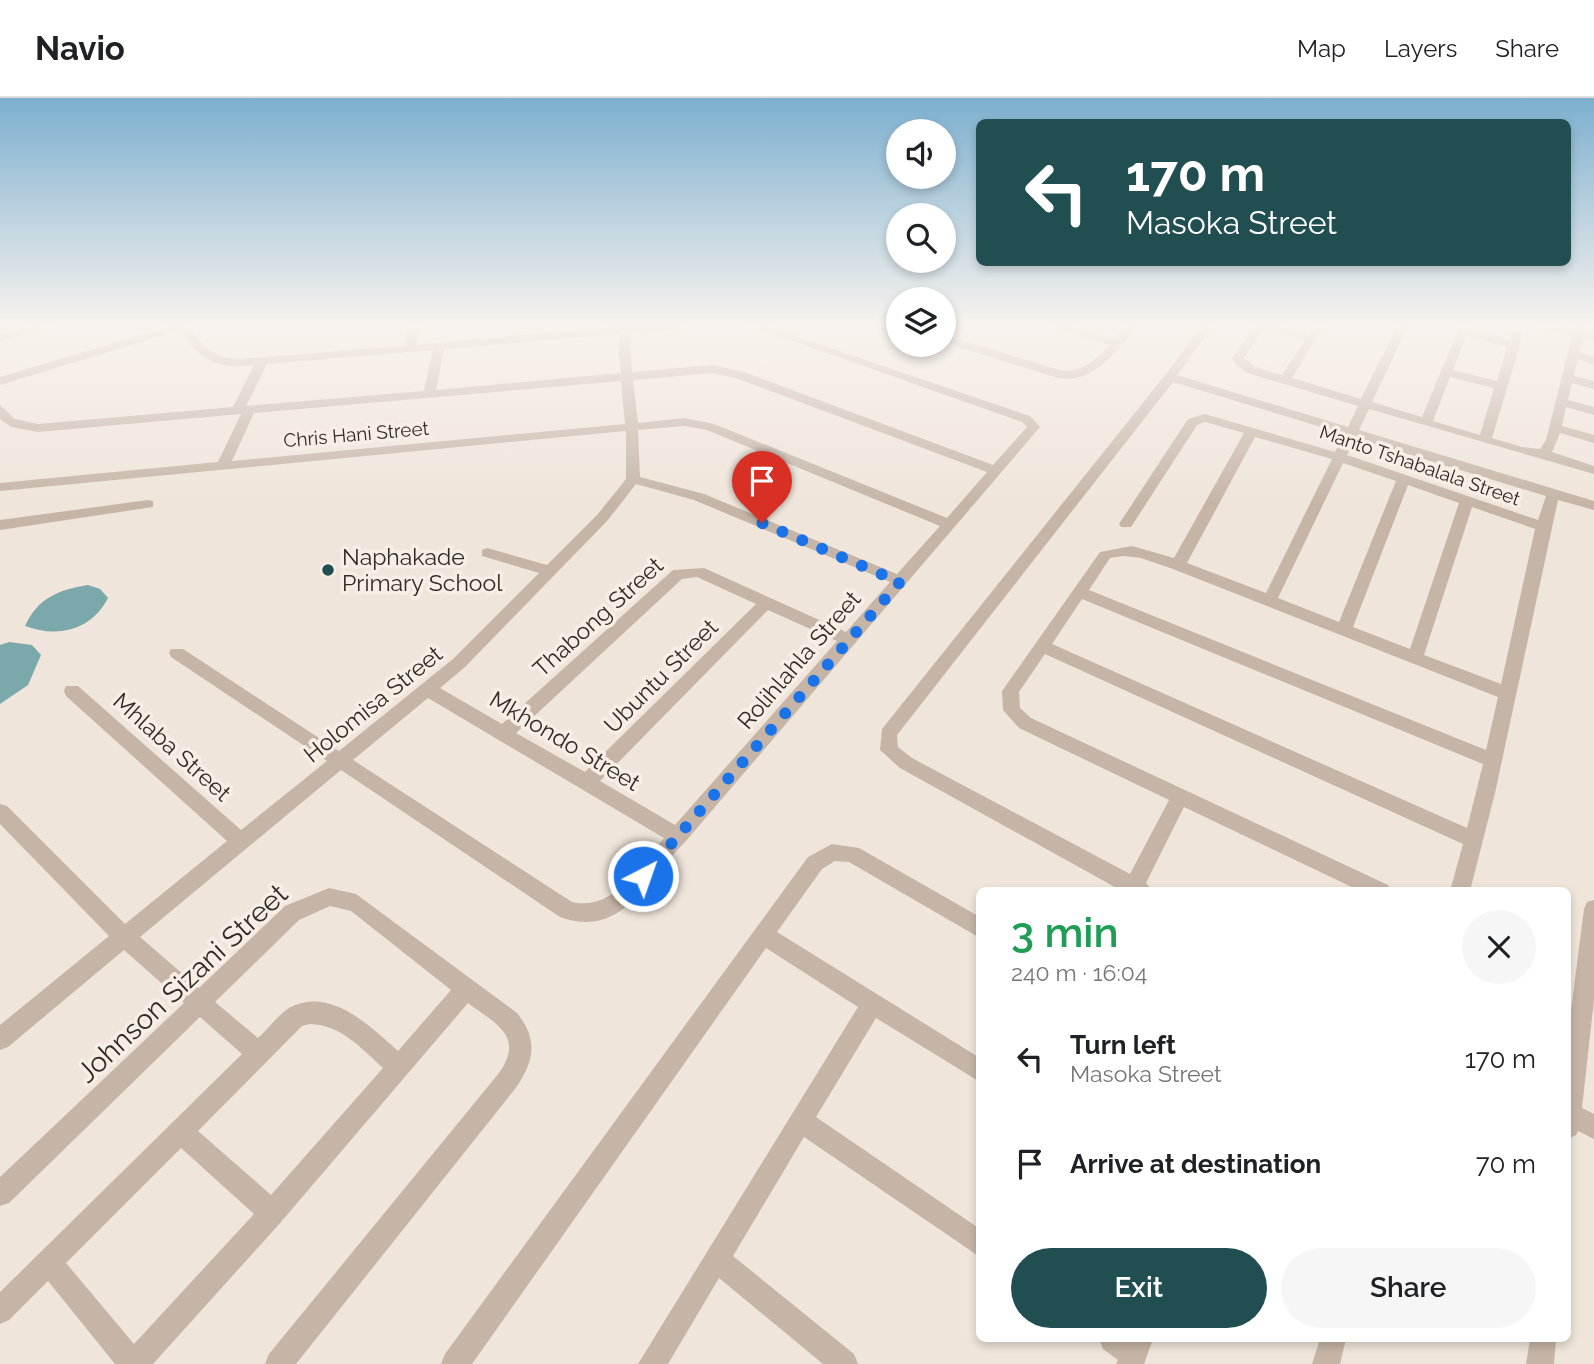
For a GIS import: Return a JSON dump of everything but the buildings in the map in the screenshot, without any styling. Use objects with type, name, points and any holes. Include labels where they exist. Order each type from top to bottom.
[{"type":"street","points":[[222,467],[253,385]]},
{"type":"street","points":[[429,394],[431,385]]},
{"type":"street","points":[[0,409],[5,419],[16,426],[38,428],[522,385]]},
{"type":"street","points":[[628,385],[633,479],[699,496],[900,582]]},
{"type":"street","points":[[767,385],[996,471]]},
{"type":"street","name":"Rolihlahla Street","points":[[177,653],[567,910],[578,914],[596,914],[613,906],[678,836],[949,524],[1030,435],[1034,427],[1029,421],[926,385]]},
{"type":"street","points":[[1133,887],[906,763],[889,750],[887,734],[1164,385]]},
{"type":"street","points":[[1197,385],[1594,506]]},
{"type":"street","points":[[1301,385],[1521,451],[1543,453],[1594,470]]},
{"type":"street","points":[[1269,601],[1375,385]]},
{"type":"street","points":[[1426,422],[1440,385]]},
{"type":"street","points":[[1485,440],[1501,386],[1497,385]]},
{"type":"street","points":[[1543,453],[1549,448],[1565,385]]},
{"type":"street","points":[[1561,402],[1594,411]]},
{"type":"street","name":"Manto Tshabalala Street","points":[[1126,524],[1192,422],[1205,418],[1339,457],[1543,527]]},
{"type":"street","name":"Chris Hani Street","points":[[0,487],[684,422],[709,427],[949,524]]},
{"type":"street","points":[[1555,428],[1594,439]]},
{"type":"street","points":[[1178,565],[1252,431]]},
{"type":"street","name":"Holomisa Street","points":[[0,1040],[239,840],[428,689],[497,627],[603,517],[633,479]]},
{"type":"street","points":[[1343,631],[1403,480]]},
{"type":"street","points":[[1461,887],[1493,760],[1543,527],[1553,494]]},
{"type":"street","points":[[1415,658],[1467,501]]},
{"type":"street","points":[[0,525],[148,504]]},
{"type":"street","points":[[1372,887],[1025,723],[1012,709],[1010,691],[1105,555],[1119,549],[1131,549],[1508,694]]},
{"type":"street","points":[[487,553],[550,571]]},
{"type":"street","name":"Thabong Street","points":[[503,734],[678,574],[699,572],[849,640]]},
{"type":"street","points":[[1080,592],[1493,760]]},
{"type":"street","name":"Ubuntu Street","points":[[586,783],[767,602]]},
{"type":"street","points":[[1042,646],[1474,840]]},
{"type":"street","name":"Mkhondo Street","points":[[428,689],[678,836]]},
{"type":"street","name":"Mhlaba Street","points":[[72,691],[239,840]]},
{"type":"street","points":[[1138,887],[1180,797]]},
{"type":"street","points":[[0,812],[124,937],[257,1052]]},
{"type":"street","points":[[455,1364],[815,863],[831,852],[852,854],[976,926]]},
{"type":"street","name":"Johnson Sizani Street","points":[[0,1194],[292,914],[320,900],[337,897],[356,903],[516,1028],[523,1042],[519,1062],[492,1100],[279,1364]]},
{"type":"street","points":[[1571,1101],[1594,909]]},
{"type":"street","points":[[764,935],[976,1068]]},
{"type":"street","points":[[49,1262],[134,1364],[272,1213],[465,990]]},
{"type":"street","points":[[652,1364],[873,1003]]},
{"type":"street","points":[[0,1311],[295,1017],[321,1011],[342,1020],[399,1067]]},
{"type":"street","points":[[1571,1119],[1594,1127]]},
{"type":"street","points":[[801,1121],[976,1241]]},
{"type":"street","points":[[180,1131],[272,1213]]},
{"type":"street","points":[[716,1259],[844,1364]]},
{"type":"street","points":[[1326,1364],[1331,1342]]},
{"type":"street","points":[[1540,1364],[1543,1342]]},
{"type":"water","points":[[88,585],[100,589],[108,598],[101,609],[83,625],[61,631],[37,630],[25,626],[36,608],[50,597]]},
{"type":"water","points":[[9,642],[32,645],[41,655],[28,685],[0,704],[0,645]]},
{"type":"place","name":"Naphakade Primary School","points":[[328,570]]},
{"type":"route","points":[[643,876],[900,582],[762,523]]}]
